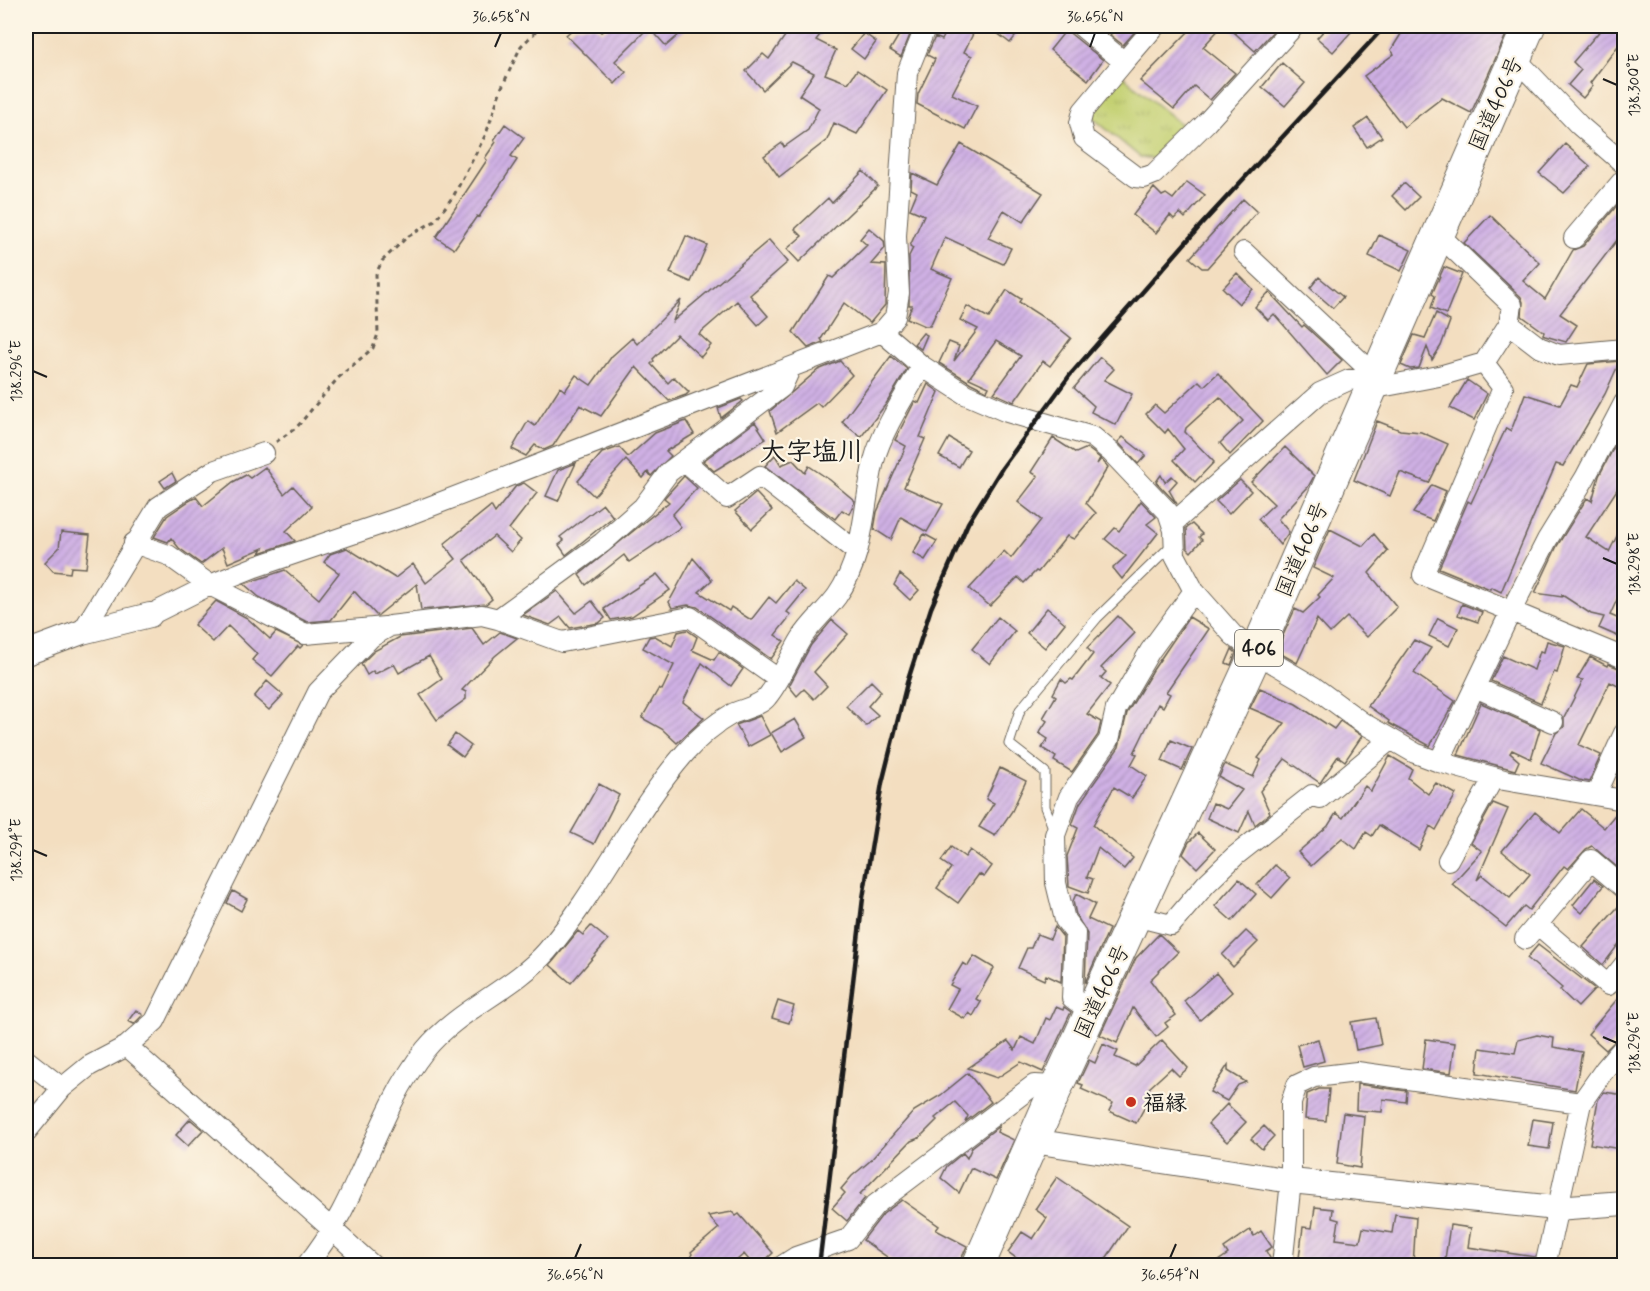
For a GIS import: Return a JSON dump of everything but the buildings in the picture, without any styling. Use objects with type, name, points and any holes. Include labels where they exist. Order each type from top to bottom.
[{"type":"highway","name":"国道406号","points":[[978,1266],[1032,1141],[1256,653],[1529,26]]},
{"type":"street","points":[[26,653],[82,632],[150,615],[210,585],[408,515],[882,332],[895,317],[899,293],[896,236],[907,73],[926,26]]},
{"type":"street","points":[[1082,26],[1124,62]]},
{"type":"street","points":[[1155,26],[1092,99],[1083,111],[1080,123],[1084,138],[1112,161],[1136,177],[1144,178],[1154,174],[1206,123],[1294,26]]},
{"type":"street","points":[[1515,58],[1579,125],[1623,160]]},
{"type":"street","points":[[1574,238],[1624,180]]},
{"type":"street","points":[[1173,533],[1320,393],[1349,380],[1373,382],[1439,376],[1484,363],[1509,324],[1512,305],[1437,233]]},
{"type":"street","points":[[1246,250],[1373,382]]},
{"type":"street","points":[[1509,324],[1539,347],[1559,355],[1624,349]]},
{"type":"street","points":[[882,332],[922,366],[965,394],[1006,412],[1093,437],[1133,472],[1167,512],[1173,533],[1175,555],[1194,591],[1233,635],[1256,653],[1314,687],[1363,723],[1415,753],[1439,762],[1494,777],[1624,800]]},
{"type":"street","points":[[1484,363],[1503,388],[1423,575],[1624,657]]},
{"type":"street","points":[[306,1266],[333,1231],[389,1112],[413,1067],[428,1047],[451,1026],[545,953],[572,918],[667,775],[702,735],[731,715],[766,699],[803,636],[838,594],[857,552],[868,506],[875,460],[900,405],[922,366]]},
{"type":"street","points":[[498,619],[602,543],[643,507],[669,472],[765,403],[782,387],[790,369]]},
{"type":"street","points":[[1439,762],[1547,540],[1585,478],[1624,403]]},
{"type":"street","points":[[82,632],[134,543],[158,507],[213,471],[264,453]]},
{"type":"street","points":[[685,461],[727,498],[760,476],[857,552]]},
{"type":"street","points":[[134,543],[168,555],[210,585],[305,634],[482,615],[562,642],[690,617],[778,679]]},
{"type":"street","points":[[1091,1012],[1072,998],[1075,933],[1065,921],[1056,883],[1055,835],[1070,797],[1109,740],[1116,709],[1150,651],[1194,591]]},
{"type":"street","points":[[26,1132],[62,1088],[89,1066],[127,1046],[155,1021],[318,692],[371,637],[390,626]]},
{"type":"street","points":[[1475,687],[1553,722]]},
{"type":"street","points":[[1596,795],[1624,733]]},
{"type":"street","points":[[1135,916],[1171,925],[1206,884],[1235,856],[1312,795],[1320,798],[1391,739]]},
{"type":"street","points":[[1448,860],[1494,777]]},
{"type":"street","points":[[1624,888],[1591,860],[1531,932],[1608,985],[1624,965]]},
{"type":"street","points":[[127,1046],[372,1266]]},
{"type":"street","points":[[1545,1266],[1581,1103],[1624,1047]]},
{"type":"street","points":[[26,1060],[62,1088]]},
{"type":"street","points":[[1605,1069],[1622,1069],[1624,1072]]},
{"type":"street","points":[[1282,1266],[1291,1181],[1291,1103],[1297,1085],[1314,1077],[1357,1072],[1581,1103]]},
{"type":"street","points":[[782,1266],[796,1257],[848,1239],[875,1205],[1034,1085],[1057,1086]]},
{"type":"street","points":[[1032,1141],[1291,1181],[1556,1208],[1624,1203]]},
{"type":"lane","points":[[1055,835],[1045,807],[1045,772],[1009,744],[1020,710],[1098,618],[1146,567],[1173,533]]},
{"type":"path","points":[[264,453],[297,427],[338,378],[373,348],[378,334],[376,274],[382,261],[407,237],[435,220],[454,195],[486,134],[501,89],[521,46],[542,26]]},
{"type":"green space","points":[[1119,73],[1184,127],[1156,159],[1140,157],[1088,114]]},
{"type":"railway","points":[[819,1266],[863,898],[882,783],[907,683],[931,608],[968,523],[1002,468],[1070,375],[1201,225],[1385,26]]},
{"type":"place","name":"福縁","points":[[1131,1102]]},
{"type":"district","name":"大字塩川","points":[[812,451]]}]
